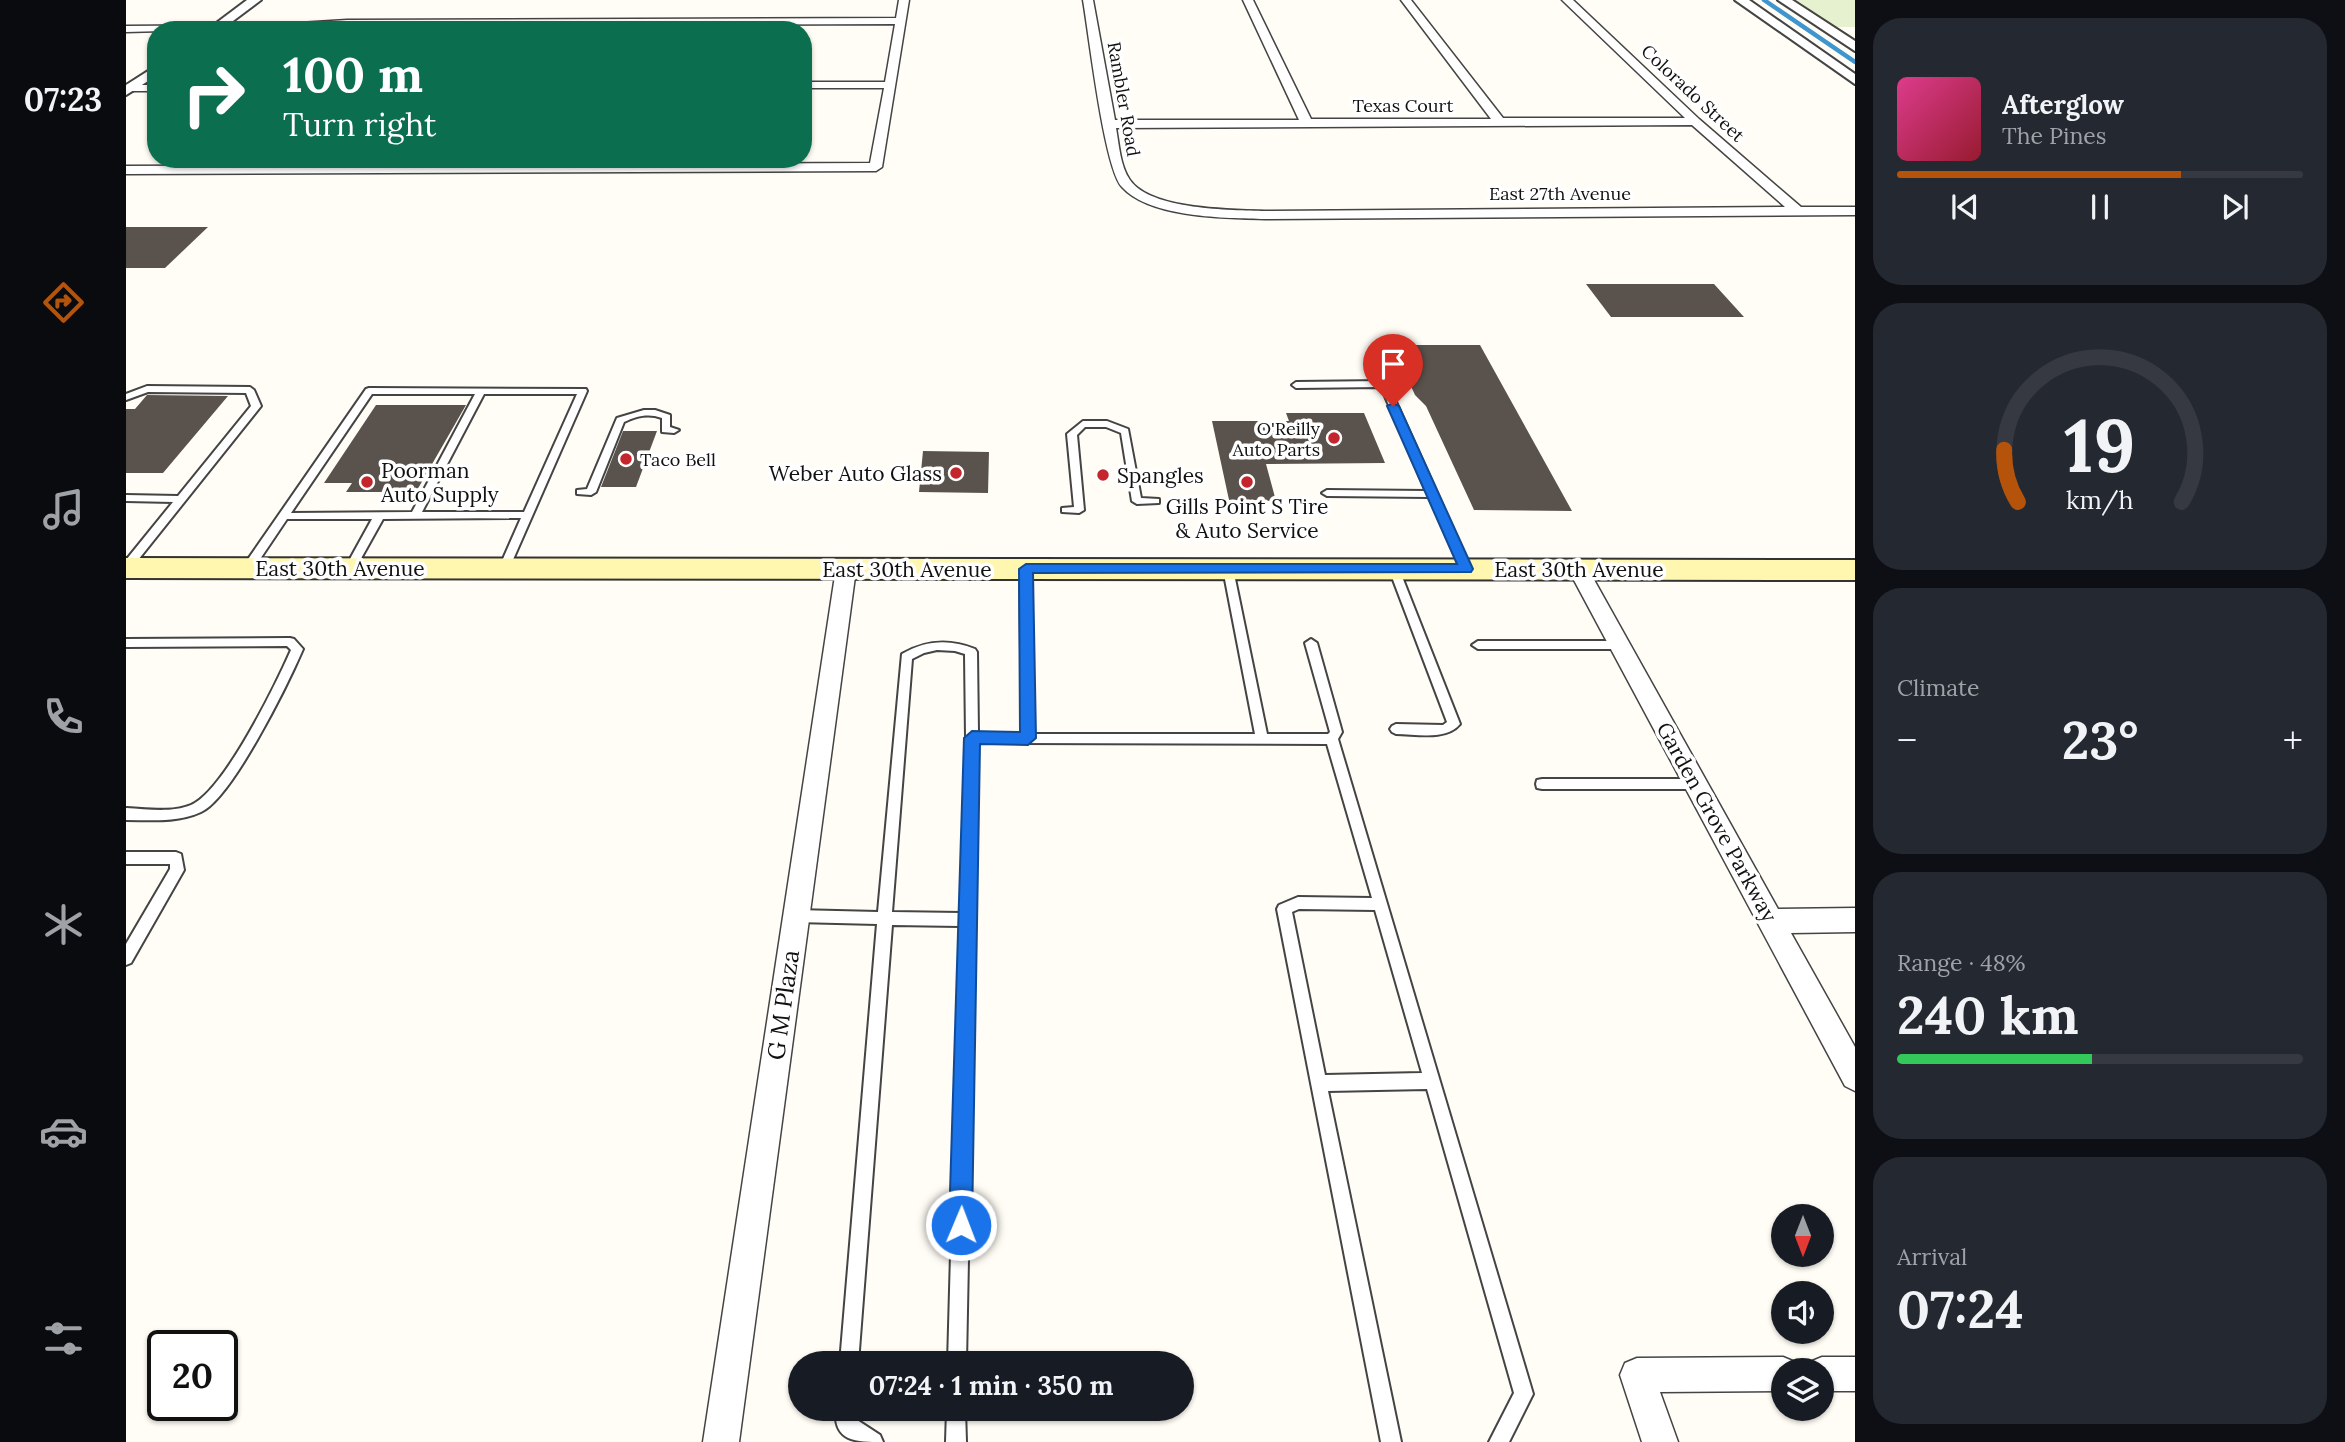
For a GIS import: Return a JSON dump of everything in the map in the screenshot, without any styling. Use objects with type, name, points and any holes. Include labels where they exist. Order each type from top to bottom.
[{"type":"main road","name":"East 30th Avenue","points":[[126,567],[1855,570]]},
{"type":"street","points":[[226,21],[256,0]]},
{"type":"street","points":[[812,167],[876,167],[904,0]]},
{"type":"street","name":"Rambler Road","points":[[1088,0],[1112,124],[1116,162],[1127,186],[1163,204],[1215,214],[1265,215]]},
{"type":"street","points":[[1248,0],[1307,122]]},
{"type":"street","points":[[1406,0],[1500,122]]},
{"type":"street","name":"Colorado Street","points":[[1567,0],[1695,121],[1797,211]]},
{"type":"street","points":[[1741,0],[1855,80]]},
{"type":"street","points":[[1784,0],[1855,47]]},
{"type":"street","points":[[812,21],[901,21]]},
{"type":"street","points":[[126,29],[147,29]]},
{"type":"street","points":[[127,89],[147,76]]},
{"type":"street","points":[[812,85],[888,85]]},
{"type":"street","points":[[127,89],[147,88]]},
{"type":"street","name":"Texas Court","points":[[1112,124],[1695,121]]},
{"type":"street","points":[[126,170],[626,168]]},
{"type":"street","name":"East 27th Avenue","points":[[1265,215],[1855,211]]},
{"type":"street","name":"G M Plaza","points":[[721,1442],[846,569]]},
{"type":"street","name":"Garden Grove Parkway","points":[[1578,569],[1855,1076]]},
{"type":"street","points":[[1771,920],[1855,920]]},
{"type":"street","points":[[1660,1442],[1637,1375],[1771,1374]]},
{"type":"street","points":[[1834,1374],[1855,1374]]},
{"type":"lane","points":[[1296,385],[1384,384],[1466,569]]},
{"type":"lane","points":[[126,397],[148,390],[250,390],[256,406],[126,567]]},
{"type":"lane","points":[[248,568],[369,391],[583,391],[504,568]]},
{"type":"lane","points":[[415,516],[481,391]]},
{"type":"lane","points":[[581,492],[591,492],[620,420],[637,412],[656,412],[667,418],[665,430],[674,430]]},
{"type":"lane","points":[[1066,510],[1079,510],[1072,434],[1083,424],[1107,424],[1125,431],[1137,501],[1155,501]]},
{"type":"lane","points":[[1327,493],[1433,494]]},
{"type":"lane","points":[[126,498],[181,499]]},
{"type":"lane","points":[[284,516],[526,515]]},
{"type":"lane","points":[[350,568],[379,516]]},
{"type":"lane","points":[[1026,569],[1028,738]]},
{"type":"lane","points":[[1228,569],[1262,738]]},
{"type":"lane","points":[[1394,569],[1454,724],[1445,730],[1396,729]]},
{"type":"lane","points":[[126,643],[290,642],[297,649],[288,670],[237,758],[206,803],[181,814],[126,814]]},
{"type":"lane","points":[[1311,643],[1336,732],[1332,738],[1524,1394],[1499,1442]]},
{"type":"lane","points":[[1478,645],[1620,645]]},
{"type":"lane","points":[[850,1351],[906,657],[921,646],[961,647],[971,652],[972,738],[957,1351]]},
{"type":"lane","points":[[972,738],[1332,738]]},
{"type":"lane","points":[[1542,784],[1696,783]]},
{"type":"lane","points":[[126,858],[176,858],[177,870],[126,958]]},
{"type":"lane","points":[[1380,904],[1298,903],[1284,909],[1391,1442]]},
{"type":"lane","points":[[796,916],[968,920]]},
{"type":"lane","points":[[1318,1083],[1432,1082]]},
{"type":"lane","points":[[844,1421],[873,1442]]},
{"type":"lane","points":[[956,1421],[956,1442]]},
{"type":"green space","points":[[1791,0],[1855,0],[1855,27],[1833,27]]},
{"type":"building","points":[[126,227],[208,227],[165,268],[126,268]]},
{"type":"building","points":[[1586,284],[1714,284],[1744,317],[1611,317]]},
{"type":"building","points":[[1392,345],[1480,345],[1572,511],[1474,510],[1426,406],[1415,395]]},
{"type":"building","points":[[147,395],[228,396],[163,473],[126,473],[126,409],[135,409]]},
{"type":"building","points":[[376,405],[466,405],[416,492],[346,492],[352,483],[324,483]]},
{"type":"building","points":[[1286,413],[1364,413],[1385,463],[1266,464],[1276,501],[1229,500],[1212,421],[1289,421]]},
{"type":"building","name":"Taco Bell","points":[[623,431],[657,431],[636,487],[601,487]]},
{"type":"building","points":[[923,451],[989,452],[988,493],[919,492]]},
{"type":"waterway","points":[[1764,0],[1855,62]]},
{"type":"place","name":"O'Reilly Auto Parts","points":[[1334,438]]},
{"type":"place","name":"Taco Bell","points":[[626,459]]},
{"type":"place","name":"Weber Auto Glass","points":[[956,473]]},
{"type":"place","name":"Spangles","points":[[1103,475]]},
{"type":"place","name":"Poorman Auto Supply","points":[[367,482]]},
{"type":"place","name":"Gills Point S Tire & Auto Service","points":[[1247,482]]},
{"type":"route","points":[[961,1225],[972,738],[1028,738],[1026,569],[1466,569],[1393,406]]}]
